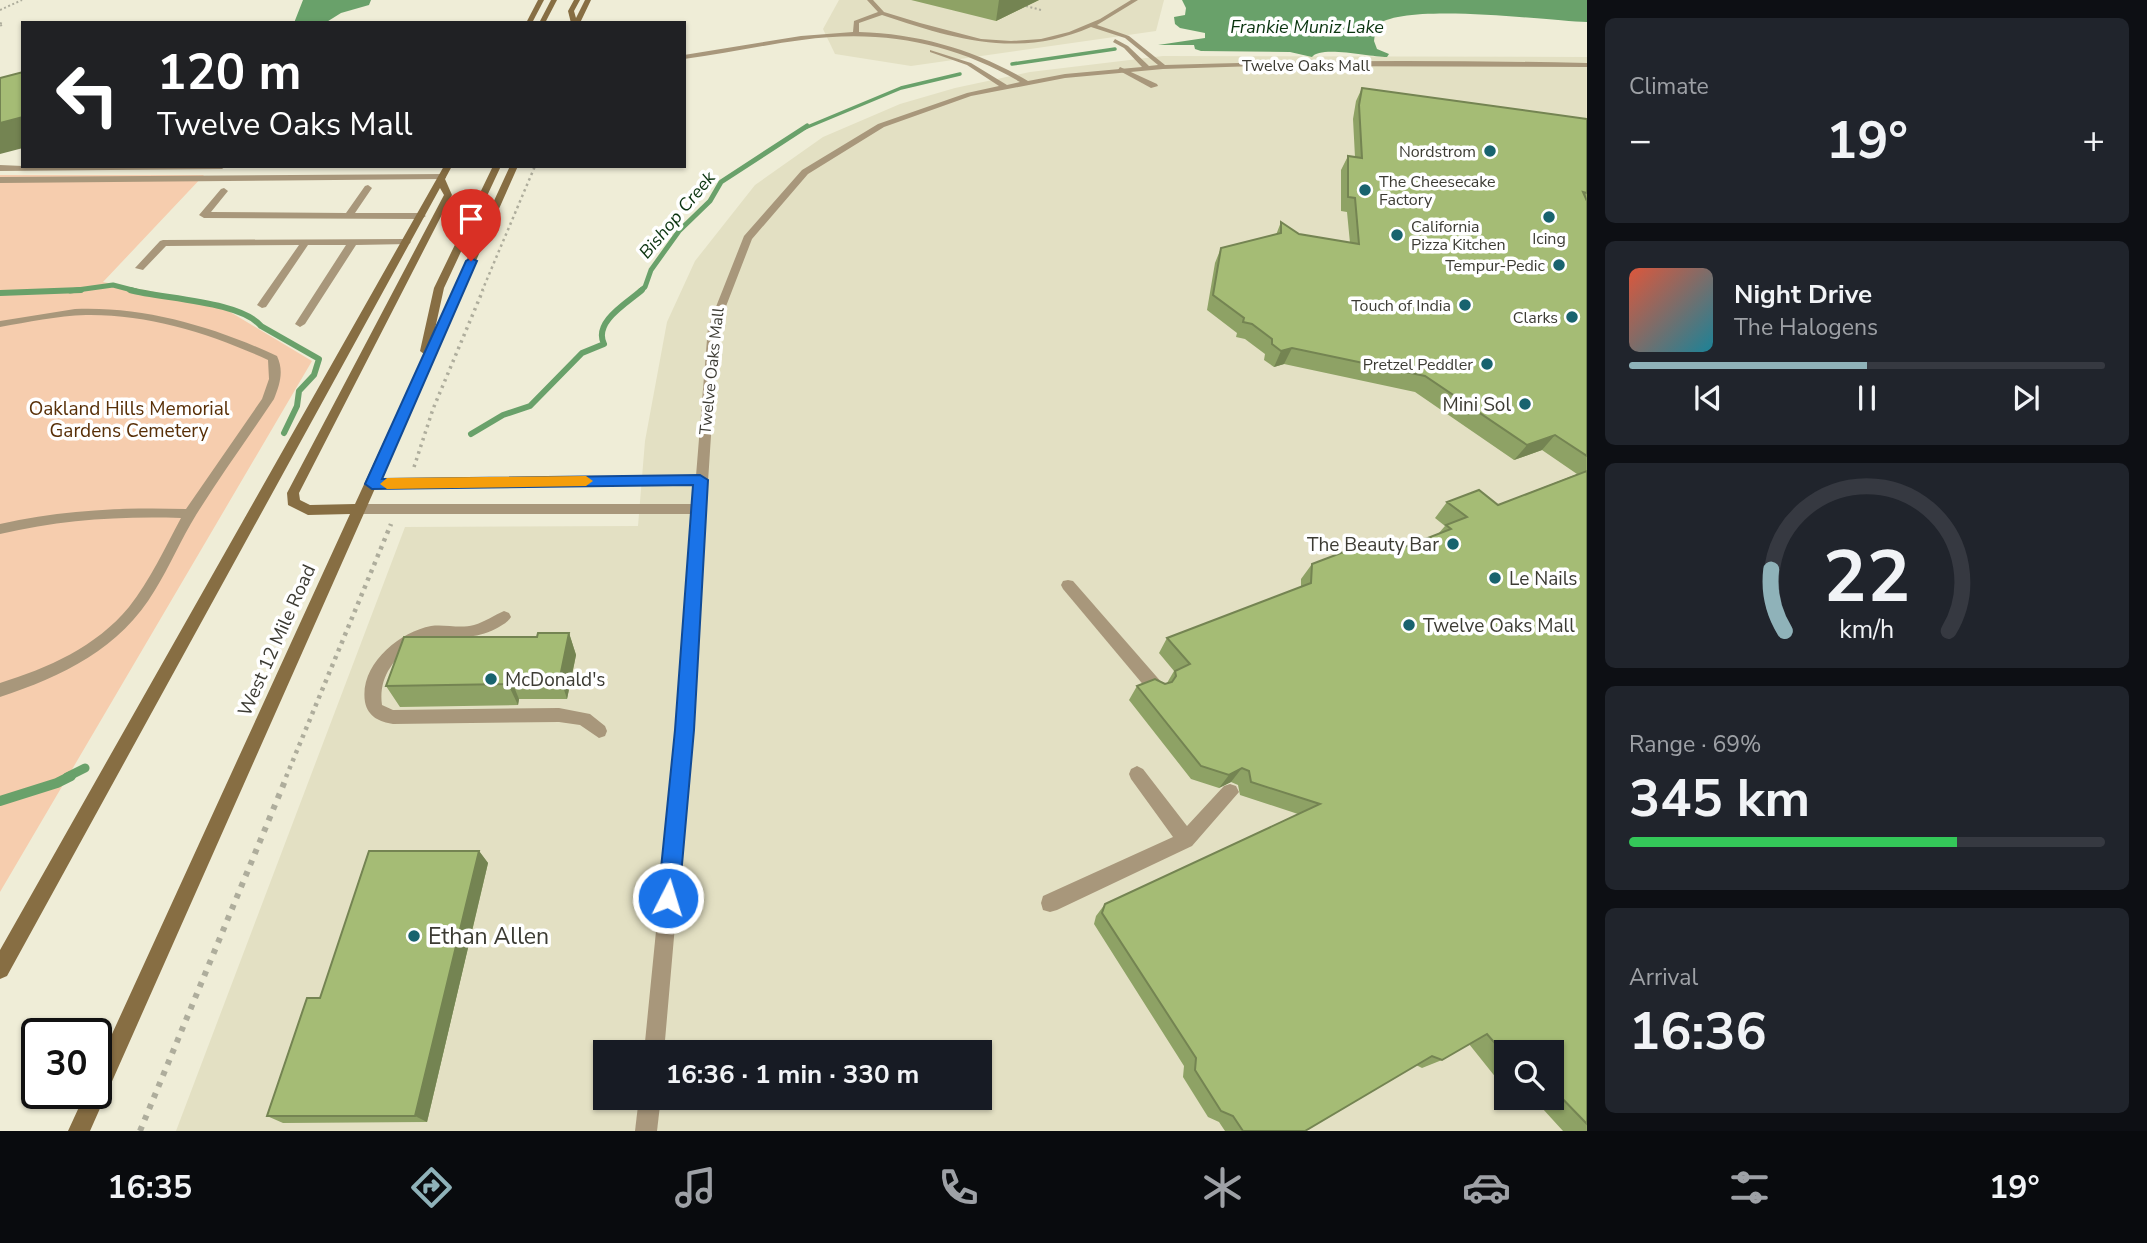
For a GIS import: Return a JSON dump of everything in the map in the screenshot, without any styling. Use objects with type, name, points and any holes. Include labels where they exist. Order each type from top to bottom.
[{"type":"main road","points":[[530,21],[541,0]]},
{"type":"main road","points":[[543,21],[554,0]]},
{"type":"main road","points":[[575,21],[571,11],[577,0]]},
{"type":"main road","points":[[577,21],[587,0]]},
{"type":"main road","points":[[419,380],[439,288],[496,168]]},
{"type":"main road","name":"West 12 Mile Road","points":[[79,1131],[513,168]]},
{"type":"main road","points":[[0,969],[444,174]]},
{"type":"main road","points":[[360,509],[301,509],[293,502],[293,492],[448,195],[444,174]]},
{"type":"street","points":[[870,0],[882,13],[968,39],[1002,44],[1042,43],[1060,39],[1135,0]]},
{"type":"street","points":[[856,34],[856,22],[882,13]]},
{"type":"street","points":[[1091,25],[1127,37],[1164,67]]},
{"type":"street","points":[[1080,30],[1117,41],[1146,67]]},
{"type":"street","points":[[686,57],[800,38],[856,34],[908,38],[957,48],[985,58],[1026,83]]},
{"type":"street","points":[[793,49],[858,42],[912,47],[963,61],[1004,86]]},
{"type":"street","points":[[686,65],[724,61]]},
{"type":"street","name":"Twelve Oaks Mall","points":[[655,1040],[684,730],[713,327],[719,296],[740,250],[782,194],[833,153],[863,134],[952,99],[1004,86],[1146,67],[1258,64],[1587,65]]},
{"type":"street","points":[[1119,69],[1154,86]]},
{"type":"street","points":[[0,168],[21,168]]},
{"type":"street","points":[[298,168],[315,177]]},
{"type":"street","points":[[0,180],[444,174]]},
{"type":"street","points":[[348,216],[368,188]]},
{"type":"street","points":[[224,191],[204,215],[421,216]]},
{"type":"street","points":[[262,304],[306,242]]},
{"type":"street","points":[[300,324],[353,242]]},
{"type":"street","points":[[140,268],[163,243],[406,242]]},
{"type":"street","points":[[0,324],[62,313],[108,313],[170,323],[224,337],[273,358],[276,369],[268,399],[190,514],[157,576],[132,613],[99,644],[59,668],[0,690]]},
{"type":"street","points":[[372,484],[700,480]]},
{"type":"street","points":[[360,509],[699,509]]},
{"type":"street","points":[[0,529],[37,519],[80,513],[190,514]]},
{"type":"street","points":[[1068,586],[1157,689]]},
{"type":"street","points":[[504,617],[475,632],[427,633],[415,636],[400,645],[389,655],[379,674],[373,700],[376,709],[383,716],[393,717],[559,715],[584,719],[599,731]]},
{"type":"street","points":[[1137,774],[1186,840]]},
{"type":"street","points":[[1050,903],[1186,840],[1230,792]]},
{"type":"street","points":[[646,1131],[648,1110]]},
{"type":"path","points":[[0,10],[22,0]]},
{"type":"path","points":[[1026,6],[1041,10]]},
{"type":"path","points":[[408,483],[433,409],[534,168]]},
{"type":"path","points":[[140,1131],[397,509]]},
{"type":"shaded area","points":[[839,0],[1164,0],[1156,31],[911,66],[835,54],[823,29]]},
{"type":"shaded area","points":[[1163,56],[1587,57],[1587,1131],[176,1131],[405,527],[638,526],[645,441],[667,322],[695,261],[755,185],[823,137],[900,104],[955,88],[1030,72]]},
{"type":"green space","name":"Oakland Hills Memorial Gardens Cemetery","points":[[0,175],[204,175],[103,282],[217,304],[312,361],[0,892]]},
{"type":"water","points":[[303,0],[371,0],[369,5],[341,13],[328,21],[295,21]]},
{"type":"water","name":"Frankie Muniz Lake","points":[[1182,0],[1587,0],[1587,22],[1444,13],[1391,19],[1376,26],[1374,41],[1377,49],[1389,54],[1387,57],[1325,52],[1312,57],[1290,52],[1201,51],[1195,49],[1194,45],[1158,45],[1205,38],[1205,33],[1180,28],[1175,24],[1174,17],[1185,15],[1186,8]]},
{"type":"building","points":[[21,73],[21,118],[0,123],[0,78]]},
{"type":"building","points":[[1362,88],[1587,119],[1587,193],[1583,192],[1587,201],[1587,456],[1555,435],[1527,445],[1425,376],[1292,348],[1281,351],[1272,344],[1272,339],[1252,324],[1243,322],[1244,318],[1213,295],[1221,248],[1281,233],[1281,222],[1299,234],[1359,244],[1355,198],[1348,197],[1348,156],[1362,158],[1359,105]]},
{"type":"building","name":"Twelve Oaks Mall","points":[[1587,471],[1587,1124],[1564,1100],[1564,1040],[1494,1042],[1487,1034],[1442,1060],[1432,1056],[1305,1131],[1243,1131],[1233,1116],[1221,1111],[1195,1070],[1196,1058],[1102,913],[1105,904],[1320,804],[1251,782],[1249,771],[1242,768],[1229,775],[1201,766],[1137,686],[1155,679],[1165,684],[1172,682],[1176,676],[1175,671],[1190,664],[1167,638],[1311,583],[1312,564],[1367,543],[1397,550],[1451,529],[1446,525],[1467,517],[1447,502],[1479,490],[1498,505]]},
{"type":"building","points":[[538,633],[569,633],[560,677],[510,677],[508,684],[386,686],[404,637],[537,637]]},
{"type":"building","name":"Ethan Allen","points":[[369,851],[479,851],[415,1116],[267,1116],[307,998],[320,998]]},
{"type":"waterway","name":"Bishop Creek","points":[[1012,64],[1115,49]]},
{"type":"waterway","name":"Bishop Creek","points":[[805,128],[901,88],[960,74]]},
{"type":"waterway","name":"Bishop Creek","points":[[640,291],[645,287],[651,270],[679,231],[710,201],[721,182],[807,126]]},
{"type":"waterway","points":[[76,290],[113,285],[136,291]]},
{"type":"waterway","points":[[0,293],[76,290]]},
{"type":"waterway","points":[[70,291],[76,290]]},
{"type":"waterway","points":[[76,290],[81,290]]},
{"type":"waterway","points":[[130,290],[236,311],[319,359],[314,375],[299,391],[297,406],[284,433]]},
{"type":"waterway","name":"Bishop Creek","points":[[471,434],[503,415],[530,406],[582,353],[604,344],[603,328],[607,321],[642,290]]},
{"type":"waterway","name":"Bishop Creek","points":[[67,777],[85,768]]},
{"type":"waterway","name":"Bishop Creek","points":[[0,801],[71,776]]},
{"type":"slow traffic","points":[[387,484],[586,481]]},
{"type":"place","name":"Nordstrom","points":[[1490,151]]},
{"type":"place","name":"The Cheesecake Factory","points":[[1365,190]]},
{"type":"place","name":"Icing","points":[[1549,217]]},
{"type":"place","name":"California Pizza Kitchen","points":[[1397,235]]},
{"type":"place","name":"Tempur-Pedic","points":[[1559,265]]},
{"type":"place","name":"Touch of India","points":[[1465,305]]},
{"type":"place","name":"Clarks","points":[[1572,317]]},
{"type":"place","name":"Pretzel Peddler","points":[[1487,364]]},
{"type":"place","name":"Mini Sol","points":[[1525,404]]},
{"type":"place","name":"The Beauty Bar","points":[[1453,544]]},
{"type":"place","name":"Le Nails","points":[[1495,578]]},
{"type":"place","name":"Twelve Oaks Mall","points":[[1409,625]]},
{"type":"place","name":"McDonald's","points":[[491,679]]},
{"type":"place","name":"Ethan Allen","points":[[414,936]]},
{"type":"route","points":[[471,261],[372,484],[700,480],[684,730],[668,898]]}]
